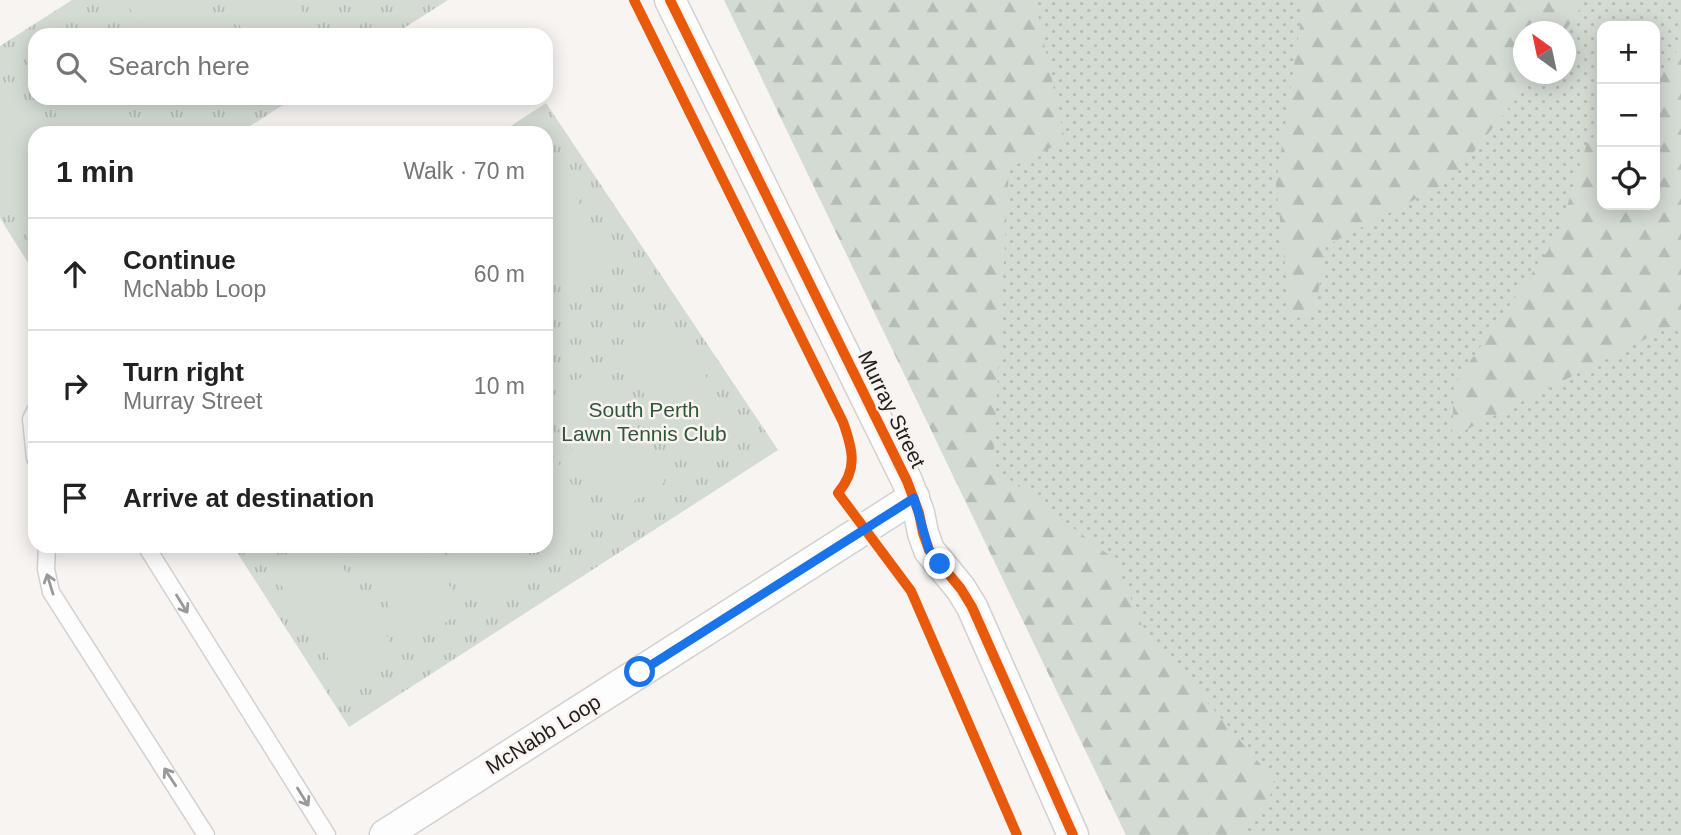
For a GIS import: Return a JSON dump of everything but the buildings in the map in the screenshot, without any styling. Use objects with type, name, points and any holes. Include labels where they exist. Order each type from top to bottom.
[{"type":"street","name":"Murray Street","points":[[670,0],[914,498],[929,550],[972,607],[1073,835]]},
{"type":"street","name":"McNabb Loop","points":[[385,835],[914,498]]},
{"type":"lane","points":[[47,553],[46,569],[51,592],[206,835]]},
{"type":"lane","points":[[150,553],[327,835]]},
{"type":"green space","points":[[72,0],[448,0],[404,28],[28,28]]},
{"type":"green space","points":[[137,0],[197,0],[215,28],[142,28],[128,6]]},
{"type":"green space","points":[[223,0],[295,0],[313,28],[241,28]]},
{"type":"green space","points":[[724,0],[1035,0],[1065,141],[1009,168],[993,467],[1114,559],[1142,625],[1277,784],[1244,835],[1126,835]]},
{"type":"green space","points":[[731,0],[1681,0],[1681,835],[1134,835]]},
{"type":"green space","points":[[1304,0],[1586,0],[1572,21],[1513,21],[1513,84],[1528,84],[1450,181],[1326,246],[1314,317],[1291,318],[1276,184]]},
{"type":"green space","points":[[28,28],[28,105],[283,105],[250,126],[28,126],[28,263],[0,218],[0,46]]},
{"type":"green space","points":[[1681,46],[1681,321],[1452,437],[1454,384],[1557,238],[1587,143],[1597,134],[1597,210],[1660,210],[1660,72]]},
{"type":"green space","points":[[8,81],[37,126],[28,126],[28,224],[0,181],[0,87]]},
{"type":"green space","points":[[50,105],[123,105],[136,126],[64,126]]},
{"type":"green space","points":[[192,105],[220,105],[200,118]]},
{"type":"green space","name":"South Perth Lawn Tennis Club","points":[[543,105],[547,105],[778,450],[349,727],[237,553],[553,553],[553,126],[511,126]]},
{"type":"green space","points":[[553,162],[617,262],[565,294],[553,275]]},
{"type":"green space","points":[[670,321],[742,433],[690,466],[619,354]]},
{"type":"green space","points":[[593,370],[665,482],[613,514],[553,420],[553,396]]},
{"type":"green space","points":[[553,455],[598,525],[546,558],[543,553],[553,553]]},
{"type":"green space","points":[[306,553],[333,553],[397,652],[346,686],[274,574]]},
{"type":"green space","points":[[355,553],[428,553],[465,610],[413,643]]},
{"type":"green space","points":[[448,553],[521,553],[530,567],[479,601]]},
{"type":"cycle path","points":[[634,0],[843,422],[852,459],[849,476],[838,493],[911,591],[1017,835]]},
{"type":"cycle path","points":[[670,0],[907,481],[929,550],[972,607],[1073,835]]},
{"type":"route","points":[[640,672],[914,498],[929,550],[940,564]]}]
